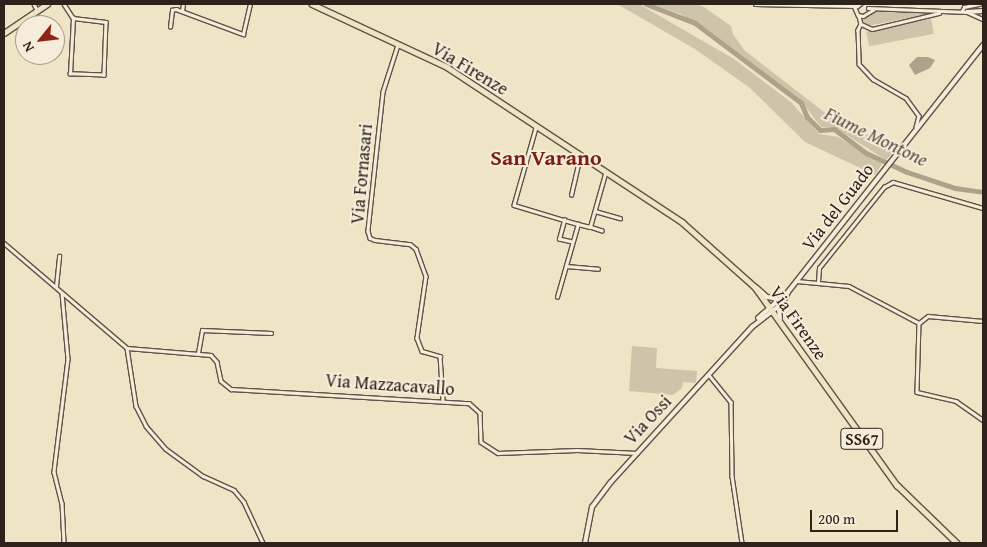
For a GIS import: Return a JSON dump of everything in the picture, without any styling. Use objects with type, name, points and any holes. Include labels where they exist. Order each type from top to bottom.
[{"type":"main road","points":[[4,33],[47,4]]},
{"type":"main road","name":"Via Firenze","points":[[312,4],[398,46],[447,67],[605,174],[671,214],[755,287],[897,485],[956,543]]},
{"type":"street","points":[[34,4],[37,10]]},
{"type":"street","points":[[64,4],[73,18],[70,74],[104,75],[106,22],[73,18]]},
{"type":"street","points":[[182,11],[183,4]]},
{"type":"street","points":[[170,27],[172,10],[182,11],[243,34],[250,4]]},
{"type":"street","points":[[755,4],[851,8],[859,5],[868,10],[983,11]]},
{"type":"street","points":[[964,11],[964,7],[980,4]]},
{"type":"street","points":[[859,5],[861,23],[858,30],[859,64],[873,79],[906,98],[919,116],[915,131]]},
{"type":"street","points":[[860,16],[868,10]]},
{"type":"street","points":[[964,11],[983,20]]},
{"type":"street","points":[[861,23],[872,29],[943,12]]},
{"type":"street","name":"Via del Guado","points":[[771,308],[780,304],[983,44]]},
{"type":"street","name":"Via Fornasari","points":[[398,46],[383,92],[368,231],[370,238],[375,240],[413,245],[425,270],[417,338],[422,351],[440,356],[443,400]]},
{"type":"street","points":[[536,128],[514,205],[602,230]]},
{"type":"street","points":[[571,195],[580,157]]},
{"type":"street","points":[[590,227],[605,174]]},
{"type":"street","name":"Via del Guado","points":[[818,282],[819,268],[884,187],[893,182],[983,208]]},
{"type":"street","points":[[594,211],[620,218]]},
{"type":"street","points":[[564,220],[559,239],[572,242]]},
{"type":"street","points":[[557,296],[578,224]]},
{"type":"street","points":[[4,243],[127,348],[136,406],[146,426],[166,449],[203,476],[234,490],[248,508],[263,543]]},
{"type":"street","points":[[56,286],[59,256]]},
{"type":"street","points":[[566,266],[598,270]]},
{"type":"street","points":[[798,281],[818,282],[859,290],[866,298],[919,324]]},
{"type":"street","points":[[755,287],[767,296],[778,299]]},
{"type":"street","points":[[755,287],[762,300],[764,313],[780,323]]},
{"type":"street","points":[[62,291],[68,359],[54,472],[62,503],[64,543]]},
{"type":"street","name":"Via del Guado","points":[[771,308],[778,299],[788,292]]},
{"type":"street","points":[[780,304],[780,323]]},
{"type":"street","name":"Via Ossi","points":[[585,543],[592,507],[637,453],[764,313],[771,308]]},
{"type":"street","points":[[983,322],[928,316],[919,324],[917,392],[956,401],[983,420]]},
{"type":"street","points":[[198,354],[202,330],[271,334]]},
{"type":"street","name":"Via Mazzacavallo","points":[[127,348],[210,356],[216,362],[221,381],[230,389],[469,403],[477,407],[481,442],[498,453],[577,450],[637,453]]},
{"type":"street","points":[[709,375],[731,402],[732,476],[742,543]]},
{"type":"shaded area","points":[[617,4],[639,4],[734,59],[792,103],[819,134],[838,137],[882,164],[875,175],[805,142],[750,88],[695,49]]},
{"type":"shaded area","points":[[652,4],[697,4],[704,7],[731,26],[733,34],[744,50],[824,112],[842,124],[897,147],[886,160],[834,127],[821,127],[801,101],[706,28],[680,14]]},
{"type":"shaded area","points":[[873,12],[932,13],[868,26],[862,20]]},
{"type":"shaded area","points":[[931,19],[934,34],[869,46],[866,32]]},
{"type":"shaded area","points":[[917,57],[928,57],[935,60],[930,68],[915,75],[909,65]]},
{"type":"shaded area","points":[[632,346],[657,348],[656,368],[697,371],[696,383],[683,382],[682,388],[673,395],[629,391]]},
{"type":"waterway","name":"Fiume Montone","points":[[646,4],[695,23],[801,103],[807,117],[820,130],[834,129],[866,153],[907,172],[955,188],[983,192]]},
{"type":"district","name":"San Varano","points":[[546,158]]}]
